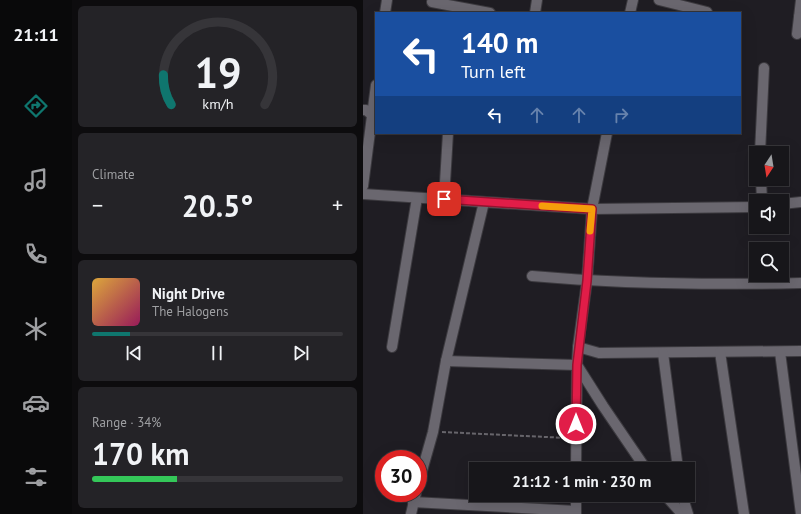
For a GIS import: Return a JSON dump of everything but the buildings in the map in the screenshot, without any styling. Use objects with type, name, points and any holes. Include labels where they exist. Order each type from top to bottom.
[{"type":"street","points":[[385,12],[387,0]]},
{"type":"street","points":[[535,12],[537,0]]},
{"type":"street","points":[[630,12],[633,0]]},
{"type":"street","points":[[659,0],[707,12]]},
{"type":"street","points":[[797,34],[801,0]]},
{"type":"street","points":[[432,2],[486,12]]},
{"type":"street","points":[[760,146],[764,68]]},
{"type":"street","points":[[363,186],[368,112],[375,88]]},
{"type":"street","points":[[444,199],[448,134]]},
{"type":"street","points":[[576,462],[578,347],[587,281],[592,209],[607,134]]},
{"type":"street","points":[[363,194],[592,209],[749,207]]},
{"type":"street","points":[[392,348],[417,198]]},
{"type":"street","points":[[427,453],[433,432],[446,361],[483,202]]},
{"type":"street","points":[[789,203],[801,202]]},
{"type":"street","points":[[532,276],[587,281],[680,284],[801,283]]},
{"type":"street","points":[[578,347],[599,353],[780,352],[801,350]]},
{"type":"street","points":[[720,352],[744,514]]},
{"type":"street","points":[[780,352],[801,514]]},
{"type":"street","points":[[663,353],[677,462]]},
{"type":"street","points":[[446,361],[577,365]]},
{"type":"street","points":[[577,365],[641,462]]},
{"type":"street","points":[[427,499],[576,512]]},
{"type":"street","points":[[411,514],[414,502]]},
{"type":"street","points":[[671,502],[682,514]]},
{"type":"street","points":[[684,502],[688,514]]},
{"type":"path","points":[[433,432],[576,438]]},
{"type":"slow traffic","points":[[542,206],[592,209],[590,231]]},
{"type":"route","points":[[444,199],[592,209],[587,281],[578,347],[576,424]]}]
